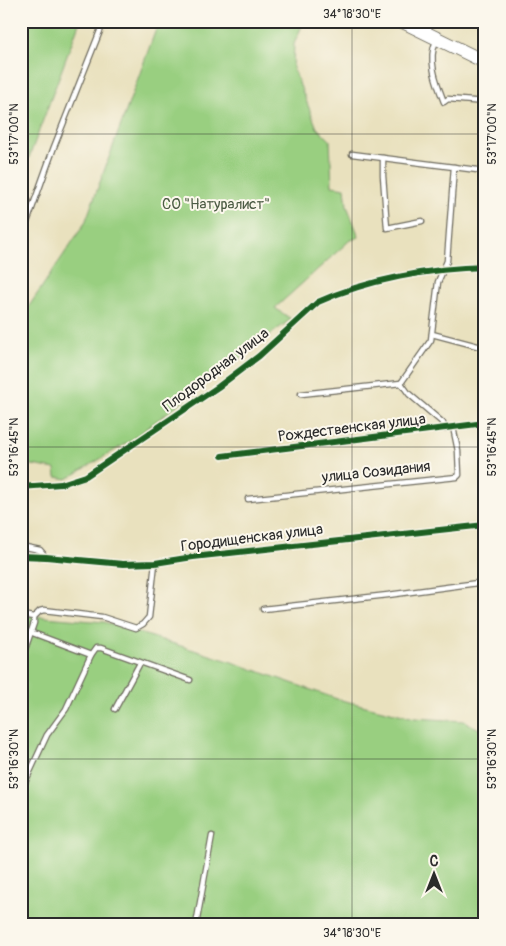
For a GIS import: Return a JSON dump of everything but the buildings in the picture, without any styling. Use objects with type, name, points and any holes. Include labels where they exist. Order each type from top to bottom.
[{"type":"main road","points":[[395,21],[485,65]]},
{"type":"main road","points":[[408,21],[485,59]]},
{"type":"street","points":[[21,239],[54,147],[104,21]]},
{"type":"street","points":[[436,41],[432,54],[437,84],[444,102],[448,99],[485,102]]},
{"type":"street","points":[[352,154],[485,171]]},
{"type":"street","points":[[383,158],[382,176],[387,228],[422,221]]},
{"type":"street","points":[[301,394],[401,383],[422,355],[431,340],[438,282],[448,254],[454,167]]},
{"type":"street","name":"Плодородная улица","points":[[21,487],[61,484],[86,476],[218,388],[259,356],[318,302],[386,280],[444,269],[485,267]]},
{"type":"street","points":[[432,334],[485,348]]},
{"type":"street","points":[[401,383],[409,394],[443,423],[445,429]]},
{"type":"street","name":"Рождественская улица","points":[[222,456],[485,423]]},
{"type":"street","name":"улица Созидания","points":[[248,499],[458,476],[459,465],[453,428]]},
{"type":"street","name":"Городищенская улица","points":[[21,556],[123,564],[155,563],[485,525]]},
{"type":"street","name":"Городищенская улица","points":[[21,546],[40,550],[46,557]]},
{"type":"street","points":[[21,661],[34,617],[44,610],[102,617],[130,627],[139,627],[149,617],[155,563]]},
{"type":"street","points":[[264,609],[388,596],[485,582]]},
{"type":"street","points":[[21,615],[34,617]]},
{"type":"street","points":[[30,632],[91,655]]},
{"type":"street","points":[[21,791],[47,735],[66,708],[96,648],[190,680]]},
{"type":"street","points":[[115,709],[140,663]]},
{"type":"street","points":[[196,925],[212,836]]},
{"type":"green space","points":[[21,21],[80,21],[21,179]]},
{"type":"green space","name":"СО \"Натуралист\"","points":[[159,21],[304,21],[294,44],[293,68],[317,128],[330,140],[332,186],[345,188],[347,206],[359,237],[349,241],[275,308],[291,319],[130,441],[67,479],[56,477],[55,469],[21,463],[21,318],[85,223]]},
{"type":"green space","points":[[21,615],[104,622],[229,661],[337,699],[415,718],[464,721],[485,732],[485,925],[21,925]]},
{"type":"cycle path","points":[[21,487],[61,484],[86,476],[218,387],[259,356],[318,302],[357,287],[400,277],[443,270],[485,267]]},
{"type":"cycle path","points":[[222,456],[485,423]]},
{"type":"cycle path","points":[[21,556],[123,564],[155,563],[193,557],[485,525]]}]
